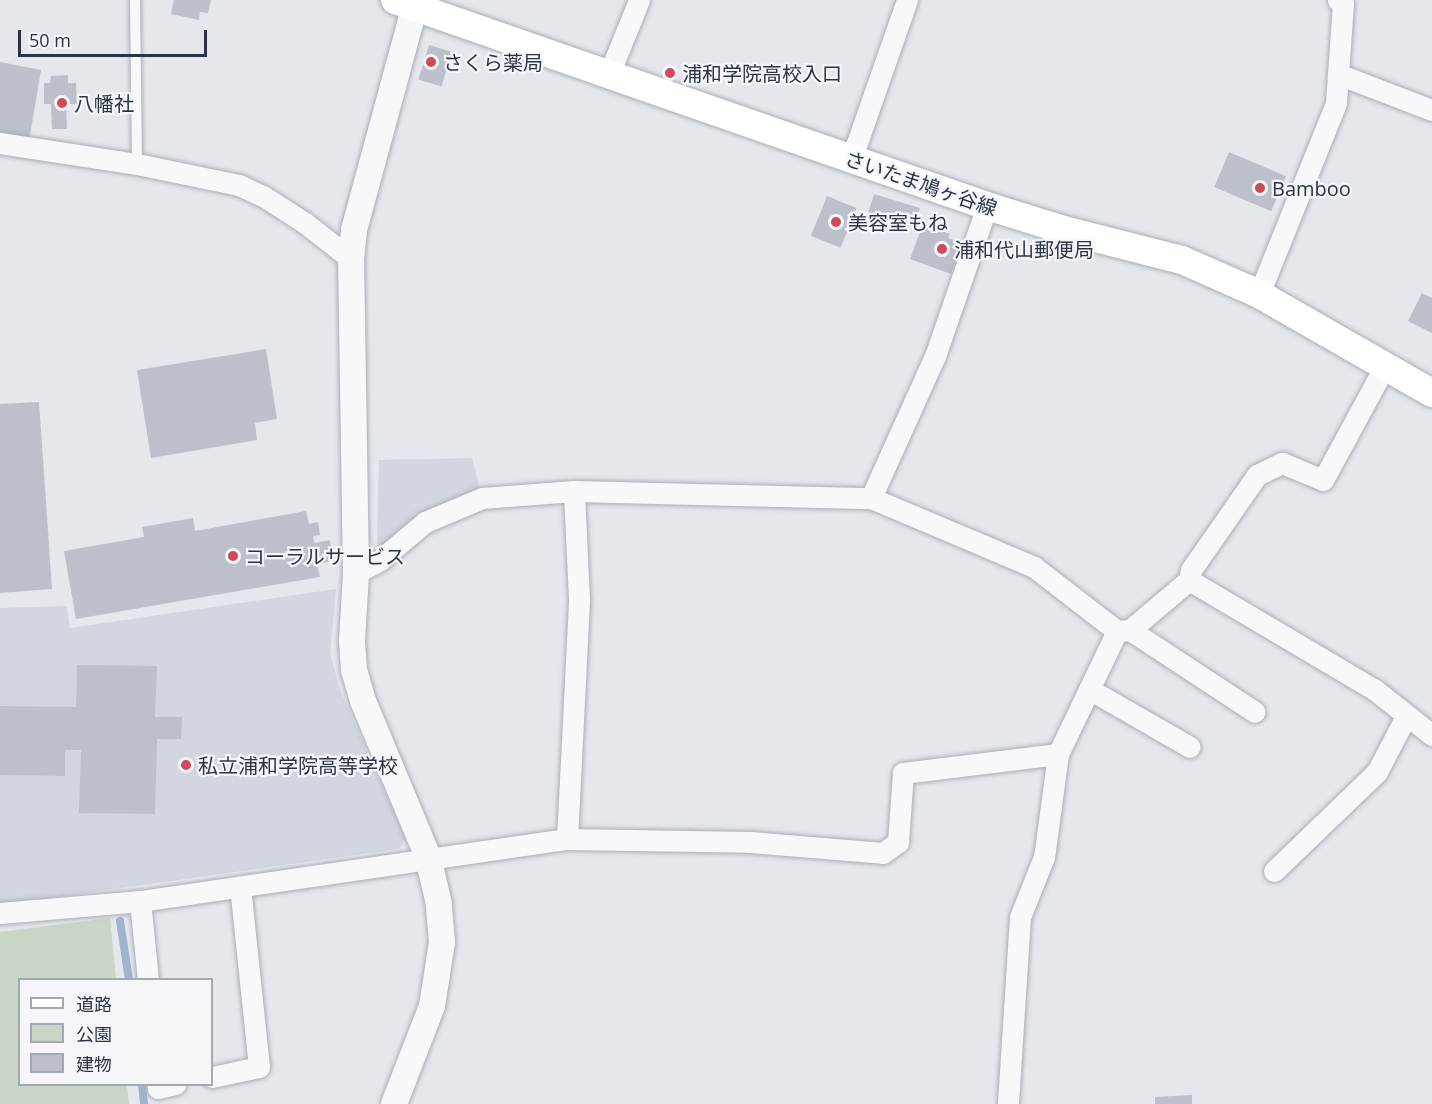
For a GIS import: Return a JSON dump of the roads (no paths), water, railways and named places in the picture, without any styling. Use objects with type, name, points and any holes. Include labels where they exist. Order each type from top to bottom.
[{"type":"main road","name":"さいたま鳩ヶ谷線","points":[[405,3],[987,206],[1064,230],[1182,260],[1258,294],[1432,393]]},
{"type":"street","points":[[609,74],[639,0]]},
{"type":"street","points":[[851,160],[907,0]]},
{"type":"street","points":[[1258,294],[1336,103],[1343,3],[1338,0]]},
{"type":"street","points":[[394,1104],[432,1006],[442,942],[439,904],[428,857],[363,700],[354,670],[352,641],[356,573],[351,259],[354,230],[405,3]]},
{"type":"street","points":[[1338,75],[1432,110]]},
{"type":"street","points":[[0,143],[137,164],[239,185],[263,196],[305,223],[351,259]]},
{"type":"street","points":[[871,498],[935,356],[987,206]]},
{"type":"street","points":[[1008,1104],[1020,917],[1044,857],[1058,753],[1089,689],[1124,630],[1189,580],[1191,570],[1257,475],[1282,463],[1323,480],[1385,366]]},
{"type":"street","points":[[356,573],[380,560],[425,522],[482,498],[574,491],[871,498],[1034,567],[1124,630],[1255,712]]},
{"type":"street","points":[[567,839],[579,599],[574,491]]},
{"type":"street","points":[[1189,580],[1375,690],[1432,735]]},
{"type":"street","points":[[1089,689],[1190,747]]},
{"type":"street","points":[[1274,871],[1377,772],[1406,716]]},
{"type":"street","points":[[0,913],[125,903],[240,888],[428,857],[567,839],[750,842],[883,854],[898,842],[903,773],[1058,753]]},
{"type":"street","points":[[213,1077],[259,1067],[240,888]]},
{"type":"street","points":[[125,903],[147,978]]},
{"type":"lane","points":[[135,0],[137,164]]},
{"type":"waterway","points":[[120,921],[129,978]]},
{"type":"waterway","points":[[142,1086],[144,1104]]},
{"type":"place","name":"さくら薬局","points":[[431,62]]},
{"type":"place","name":"浦和学院高校入口","points":[[670,73]]},
{"type":"place","name":"八幡社","points":[[62,103]]},
{"type":"place","name":"Bamboo","points":[[1260,188]]},
{"type":"place","name":"美容室もね","points":[[836,222]]},
{"type":"place","name":"浦和代山郵便局","points":[[942,249]]},
{"type":"place","name":"コーラルサービス","points":[[233,556]]},
{"type":"place","name":"私立浦和学院高等学校","points":[[186,765]]}]
